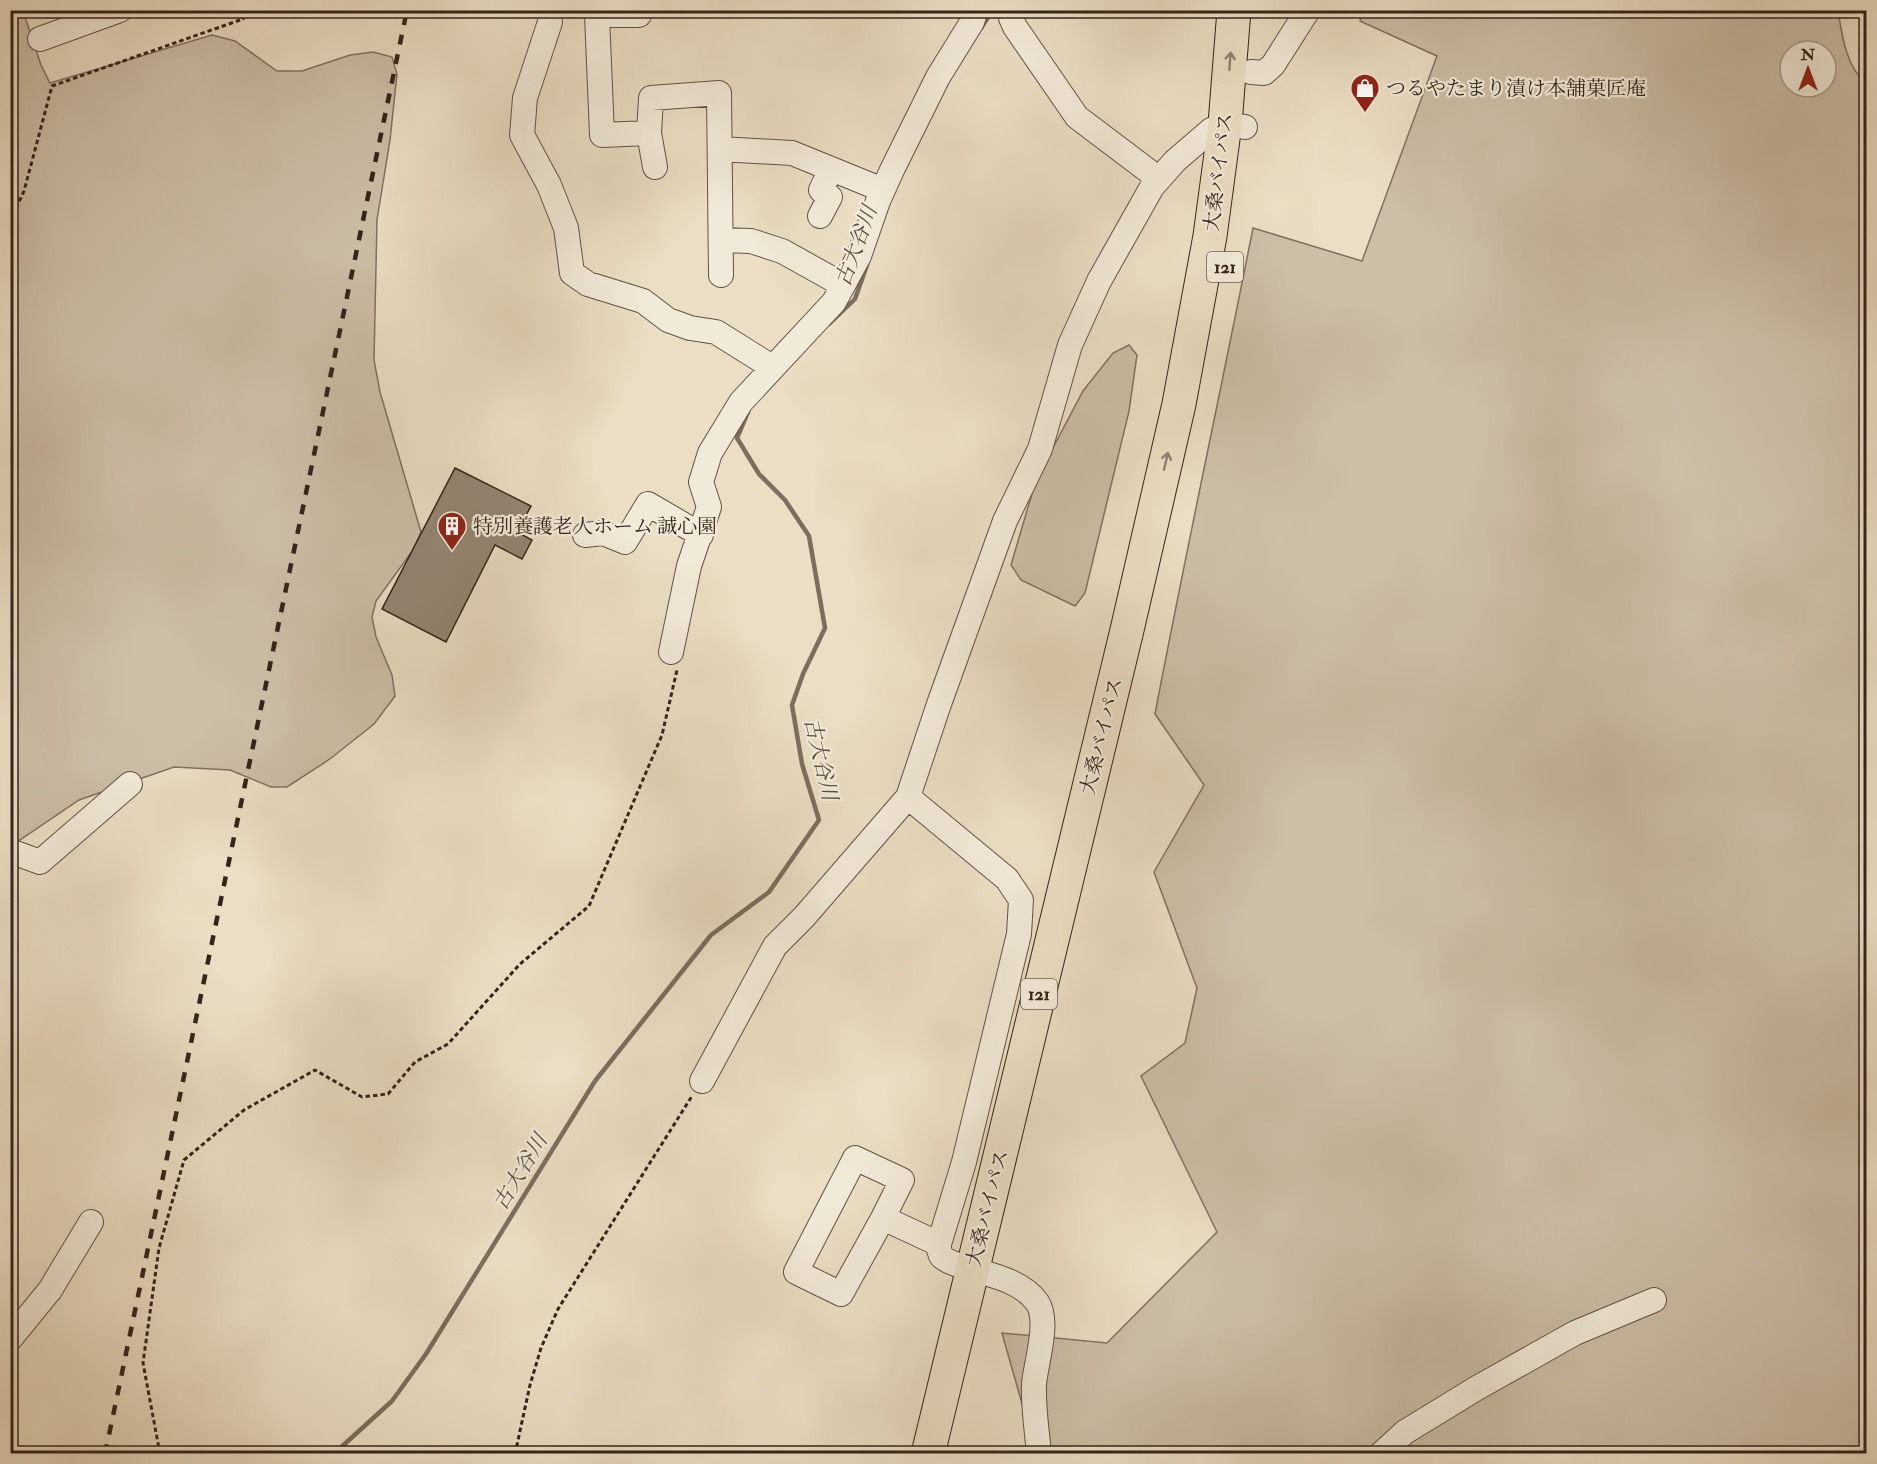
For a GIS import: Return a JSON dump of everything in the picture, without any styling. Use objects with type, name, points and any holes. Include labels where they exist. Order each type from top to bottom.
[{"type":"highway","name":"大桑バイパス","points":[[1234,10],[1235,126]]},
{"type":"highway","name":"大桑バイパス","points":[[928,1454],[982,1272],[1161,527],[1179,404],[1210,236],[1235,126],[1251,72],[1256,10]]},
{"type":"highway","name":"大桑バイパス","points":[[950,1454],[982,1272]]},
{"type":"street","points":[[40,39],[120,10]]},
{"type":"street","points":[[639,10],[639,15],[597,15],[602,135],[649,133]]},
{"type":"street","points":[[671,652],[689,566],[709,507],[701,482],[710,453],[741,402],[834,302],[859,256],[883,190],[938,77],[972,22],[976,10]]},
{"type":"street","points":[[1011,10],[1011,18],[1015,27],[1077,117],[1159,179]]},
{"type":"street","points":[[1251,72],[1264,73],[1273,65],[1308,10]]},
{"type":"street","points":[[550,22],[525,98],[522,135],[549,185],[566,228],[572,273],[588,284],[643,302],[668,320],[690,328],[716,332],[772,367]]},
{"type":"street","points":[[655,167],[649,133],[651,98],[719,93],[721,275]]},
{"type":"street","points":[[702,1081],[776,946],[908,797],[1005,521],[1040,449],[1071,345],[1099,281],[1152,187],[1159,179],[1175,161],[1211,130],[1235,126]]},
{"type":"street","points":[[720,149],[792,153],[883,190]]},
{"type":"street","points":[[820,216],[830,197],[822,190],[831,169]]},
{"type":"street","points":[[722,240],[751,241],[782,251],[843,285]]},
{"type":"street","points":[[585,535],[603,533],[625,542],[648,504],[701,535]]},
{"type":"street","points":[[10,851],[40,862],[130,784]]},
{"type":"street","points":[[908,797],[1007,879],[1021,900],[1016,945],[964,1162],[939,1244],[939,1253],[952,1263],[982,1272],[1024,1290],[1041,1309],[1042,1322],[1034,1386],[1039,1454]]},
{"type":"street","points":[[855,1158],[902,1180],[883,1218],[841,1294],[796,1272],[855,1158]]},
{"type":"street","points":[[883,1218],[939,1244]]},
{"type":"street","points":[[10,1340],[50,1290],[91,1222]]},
{"type":"street","points":[[1381,1454],[1405,1432],[1486,1382],[1575,1333],[1654,1300]]},
{"type":"path","points":[[10,222],[24,191],[52,86],[243,20],[239,10]]},
{"type":"path","points":[[160,1454],[143,1363],[159,1248],[184,1160],[244,1110],[315,1070],[362,1097],[388,1094],[415,1062],[448,1044],[520,964],[589,906],[662,735],[677,670],[671,652]]},
{"type":"path","points":[[515,1454],[536,1366],[558,1309],[702,1081]]},
{"type":"shaded area","points":[[1382,10],[1838,11],[1849,60],[1866,83],[1866,1453],[1036,1453],[1002,1333],[1107,1343],[1217,1232],[1141,1076],[1185,1043],[1197,988],[1154,872],[1204,785],[1155,714],[1253,228],[1362,261],[1437,56],[1360,21],[1362,13]]},
{"type":"shaded area","points":[[11,11],[23,11],[41,65],[50,83],[212,35],[235,41],[277,71],[302,71],[350,55],[373,52],[392,57],[397,74],[390,140],[377,220],[374,360],[380,392],[421,532],[413,550],[376,601],[372,617],[376,637],[392,675],[395,696],[374,724],[330,759],[287,787],[271,787],[230,770],[174,767],[79,800],[11,846]]},
{"type":"shaded area","points":[[1129,345],[1137,355],[1129,411],[1085,593],[1075,606],[1021,580],[1011,565],[1036,480],[1083,391],[1113,353]]},
{"type":"building","name":"特別養護老人ホーム 誠心園","points":[[455,468],[531,506],[517,532],[532,540],[522,559],[495,545],[446,642],[382,609]]},
{"type":"waterway","name":"古大谷川","points":[[981,28],[993,10]]},
{"type":"waterway","name":"古大谷川","points":[[829,324],[855,299],[867,265]]},
{"type":"waterway","name":"古大谷川","points":[[330,1454],[338,1450],[392,1401],[426,1354],[595,1081],[711,935],[769,892],[819,820],[802,764],[792,705],[803,674],[825,628],[809,536],[785,500],[759,474],[737,438],[748,412]]},
{"type":"railway","points":[[105,1454],[407,10]]},
{"type":"place","name":"つるやたまり漬け本舗菓匠庵","points":[[1365,114]]},
{"type":"place","name":"特別養護老人ホーム 誠心園","points":[[452,552]]}]
